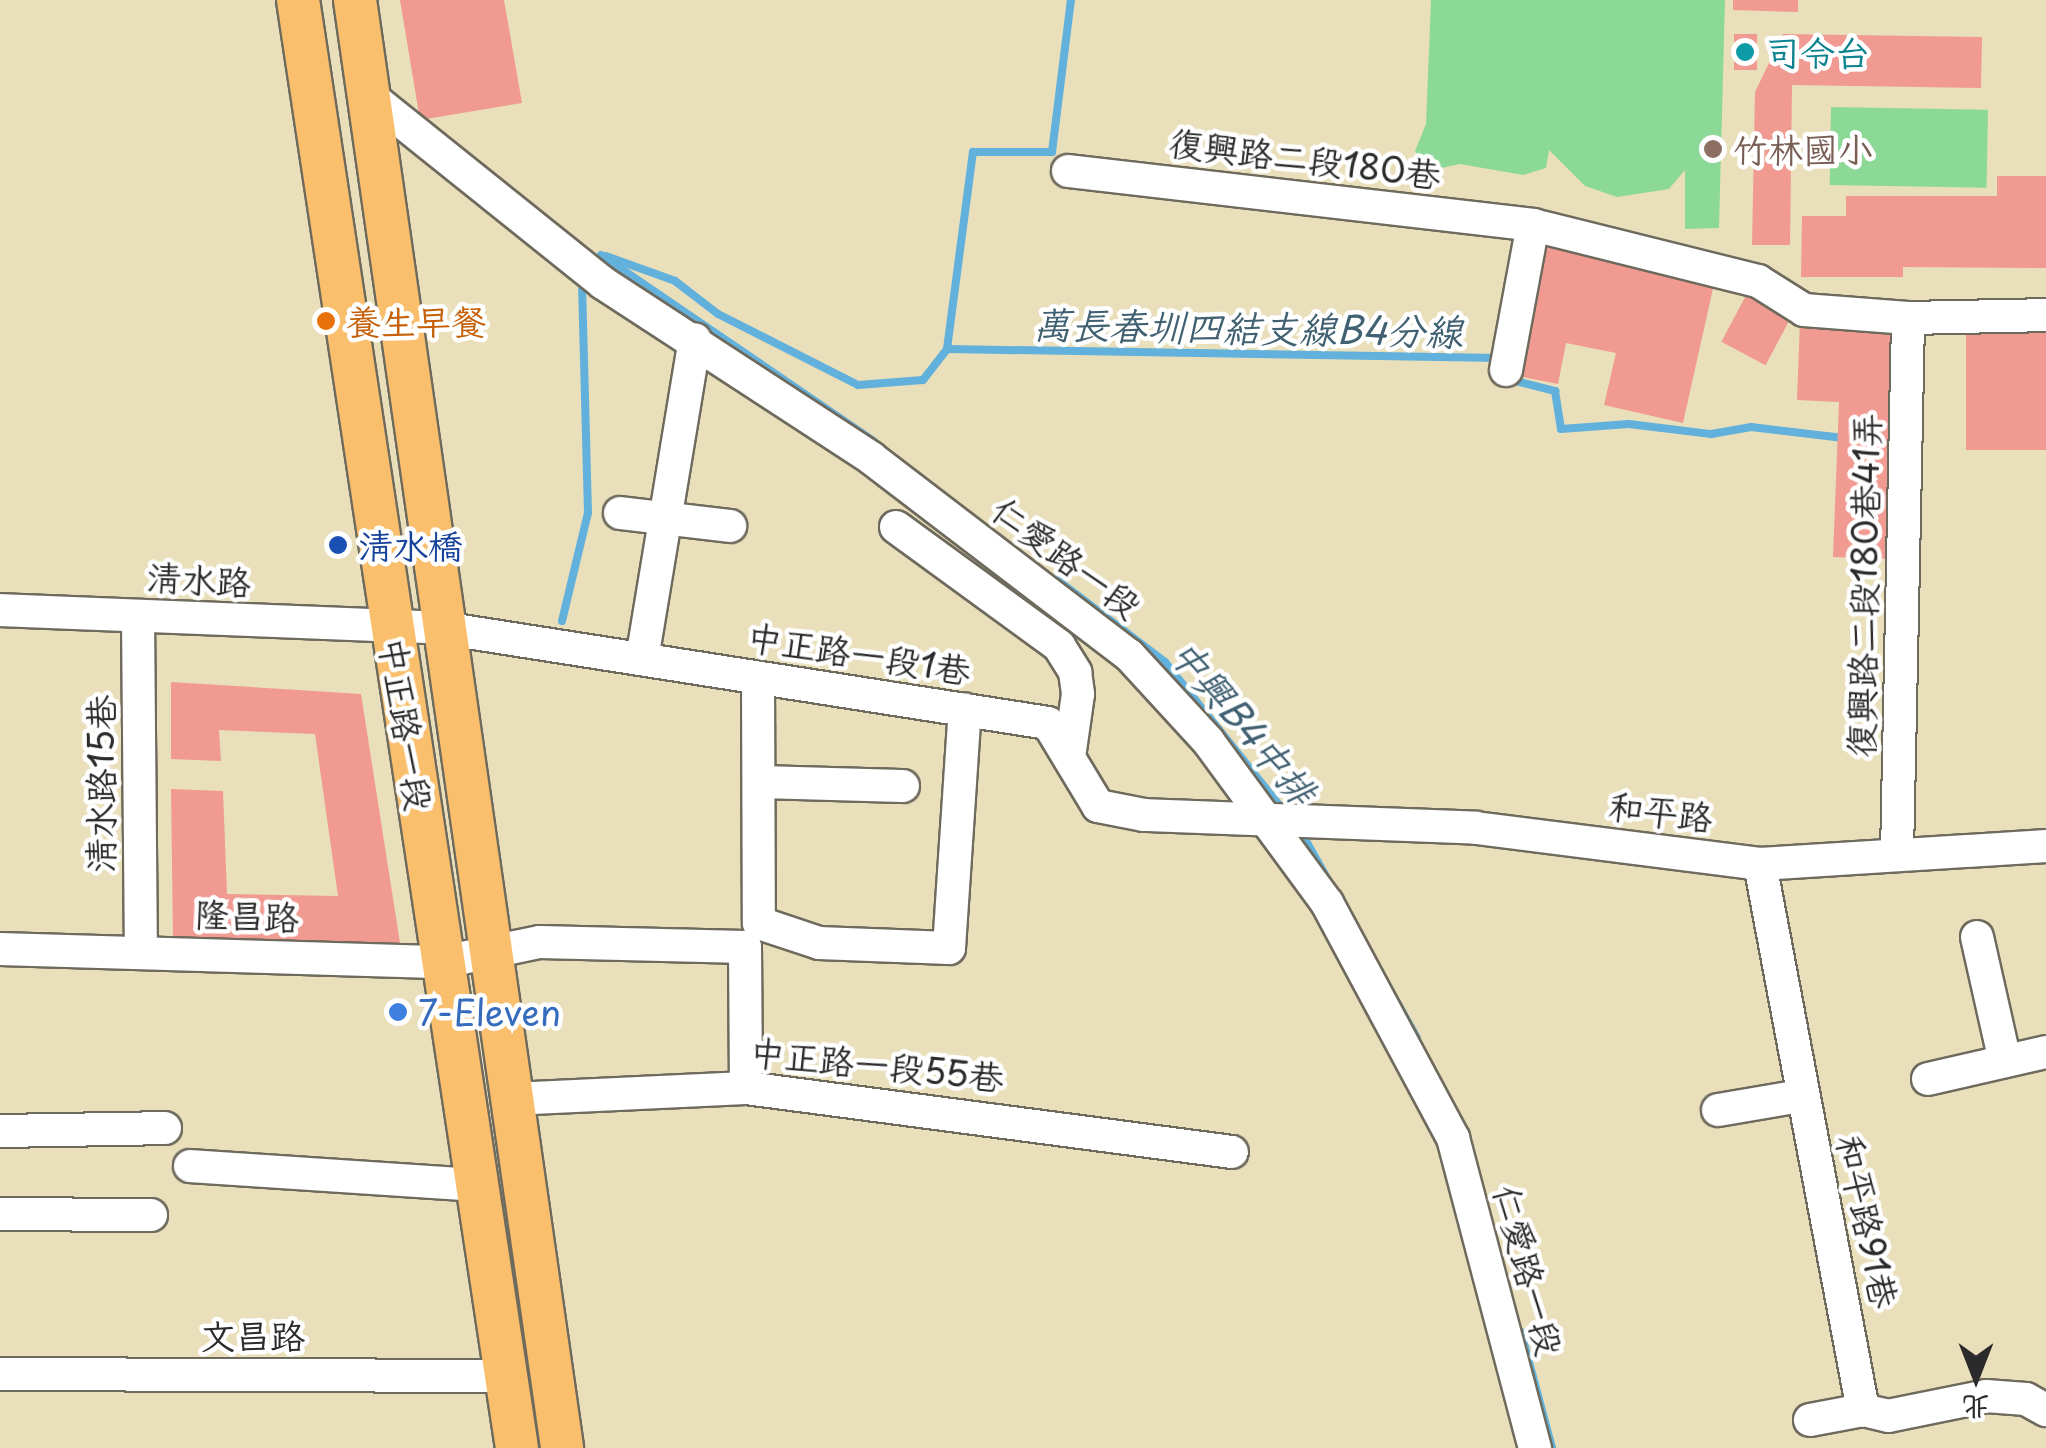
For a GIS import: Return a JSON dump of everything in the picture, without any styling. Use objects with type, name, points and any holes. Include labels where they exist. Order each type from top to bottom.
[{"type":"main road","name":"中正路一段","points":[[298,0],[517,1448]]},
{"type":"main road","name":"中正路一段","points":[[355,0],[562,1448]]},
{"type":"street","name":"仁愛路一段","points":[[371,97],[603,284],[695,339],[871,458],[1129,655],[1208,740],[1327,903],[1452,1138],[1535,1448]]},
{"type":"street","name":"復興路二段180巷","points":[[1068,171],[1533,226],[1758,281],[1804,310],[1908,318],[2046,316]]},
{"type":"street","points":[[1506,370],[1533,226]]},
{"type":"street","name":"復興路二段180巷41弄","points":[[1897,854],[1908,318]]},
{"type":"street","points":[[642,660],[695,339]]},
{"type":"street","points":[[620,514],[730,526]]},
{"type":"street","points":[[896,527],[1059,646],[1075,672],[1078,694],[1070,750]]},
{"type":"street","name":"清水路","points":[[0,610],[394,630]]},
{"type":"street","name":"清水路15巷","points":[[138,616],[141,951]]},
{"type":"street","name":"中正路一段1巷","points":[[394,630],[442,628],[1048,723],[1070,750],[1077,781],[1098,806],[1144,815],[1266,821]]},
{"type":"street","points":[[758,678],[759,923],[818,944],[949,948],[965,710]]},
{"type":"street","points":[[760,782],[904,786]]},
{"type":"street","name":"和平路","points":[[1266,821],[1476,828],[1760,864],[2046,846]]},
{"type":"street","name":"和平路91巷","points":[[1760,864],[1863,1410]]},
{"type":"street","points":[[1977,937],[2005,1061]]},
{"type":"street","name":"隆昌路","points":[[0,949],[443,962],[540,942],[745,947],[746,1088]]},
{"type":"street","points":[[1928,1078],[2046,1052]]},
{"type":"street","name":"中正路一段55巷","points":[[511,1099],[746,1088],[1232,1152]]},
{"type":"street","points":[[1718,1110],[1801,1096]]},
{"type":"street","points":[[0,1131],[166,1128]]},
{"type":"street","points":[[190,1166],[477,1185]]},
{"type":"street","points":[[0,1214],[151,1215]]},
{"type":"street","name":"文昌路","points":[[0,1374],[506,1376]]},
{"type":"street","points":[[1810,1420],[1863,1410],[1888,1416],[1986,1396],[2026,1399],[2046,1410]]},
{"type":"green space","points":[[1431,0],[1725,0],[1719,228],[1685,229],[1685,170],[1669,189],[1617,197],[1585,186],[1549,150],[1546,168],[1523,175],[1460,164],[1428,171],[1415,151],[1426,124]]},
{"type":"green space","points":[[1831,107],[1988,110],[1987,188],[1830,185]]},
{"type":"building","points":[[400,0],[504,0],[522,103],[420,120]]},
{"type":"building","points":[[1733,0],[1798,0],[1798,12],[1733,10]]},
{"type":"building","name":"司令台","points":[[1734,34],[1757,34],[1757,70],[1734,70]]},
{"type":"building","points":[[1783,34],[1982,37],[1981,88],[1792,85],[1790,245],[1752,245],[1755,92]]},
{"type":"building","points":[[1997,176],[2046,176],[2046,268],[1903,267],[1903,277],[1801,277],[1802,216],[1846,216],[1846,196],[1997,196]]},
{"type":"building","points":[[1541,236],[1716,275],[1683,423],[1604,405],[1616,353],[1566,343],[1558,384],[1513,375]]},
{"type":"building","points":[[1750,288],[1794,311],[1766,365],[1721,342]]},
{"type":"building","points":[[1800,320],[1905,324],[1896,559],[1833,557],[1839,402],[1797,400]]},
{"type":"building","points":[[1966,324],[2046,324],[2046,450],[1966,450]]},
{"type":"building","points":[[171,682],[361,694],[400,943],[173,939],[171,789],[223,791],[227,894],[338,896],[315,734],[219,730],[221,761],[171,759]]},
{"type":"waterway","points":[[606,256],[675,281],[718,314],[858,385],[923,380],[947,349],[973,152],[1052,152],[1071,0]]},
{"type":"waterway","name":"中興B4中排","points":[[601,255],[874,441]]},
{"type":"waterway","points":[[562,621],[588,513],[582,289]]},
{"type":"waterway","name":"萬長春圳四結支線B4分線","points":[[947,349],[1500,358]]},
{"type":"waterway","name":"萬長春圳四結支線B4分線","points":[[1508,379],[1555,391],[1561,429],[1629,424],[1711,434],[1751,427],[1843,438]]},
{"type":"waterway","name":"中興B4中排","points":[[1056,579],[1165,662],[1283,810]]},
{"type":"waterway","points":[[1301,832],[1417,1038]]},
{"type":"waterway","name":"中興B4中排","points":[[1521,1332],[1552,1448]]},
{"type":"place","name":"司令台","points":[[1745,52]]},
{"type":"place","name":"竹林國小","points":[[1713,149]]},
{"type":"place","name":"養生早餐","points":[[326,321]]},
{"type":"place","name":"清水橋","points":[[338,545]]},
{"type":"place","name":"7-Eleven","points":[[398,1012]]}]
